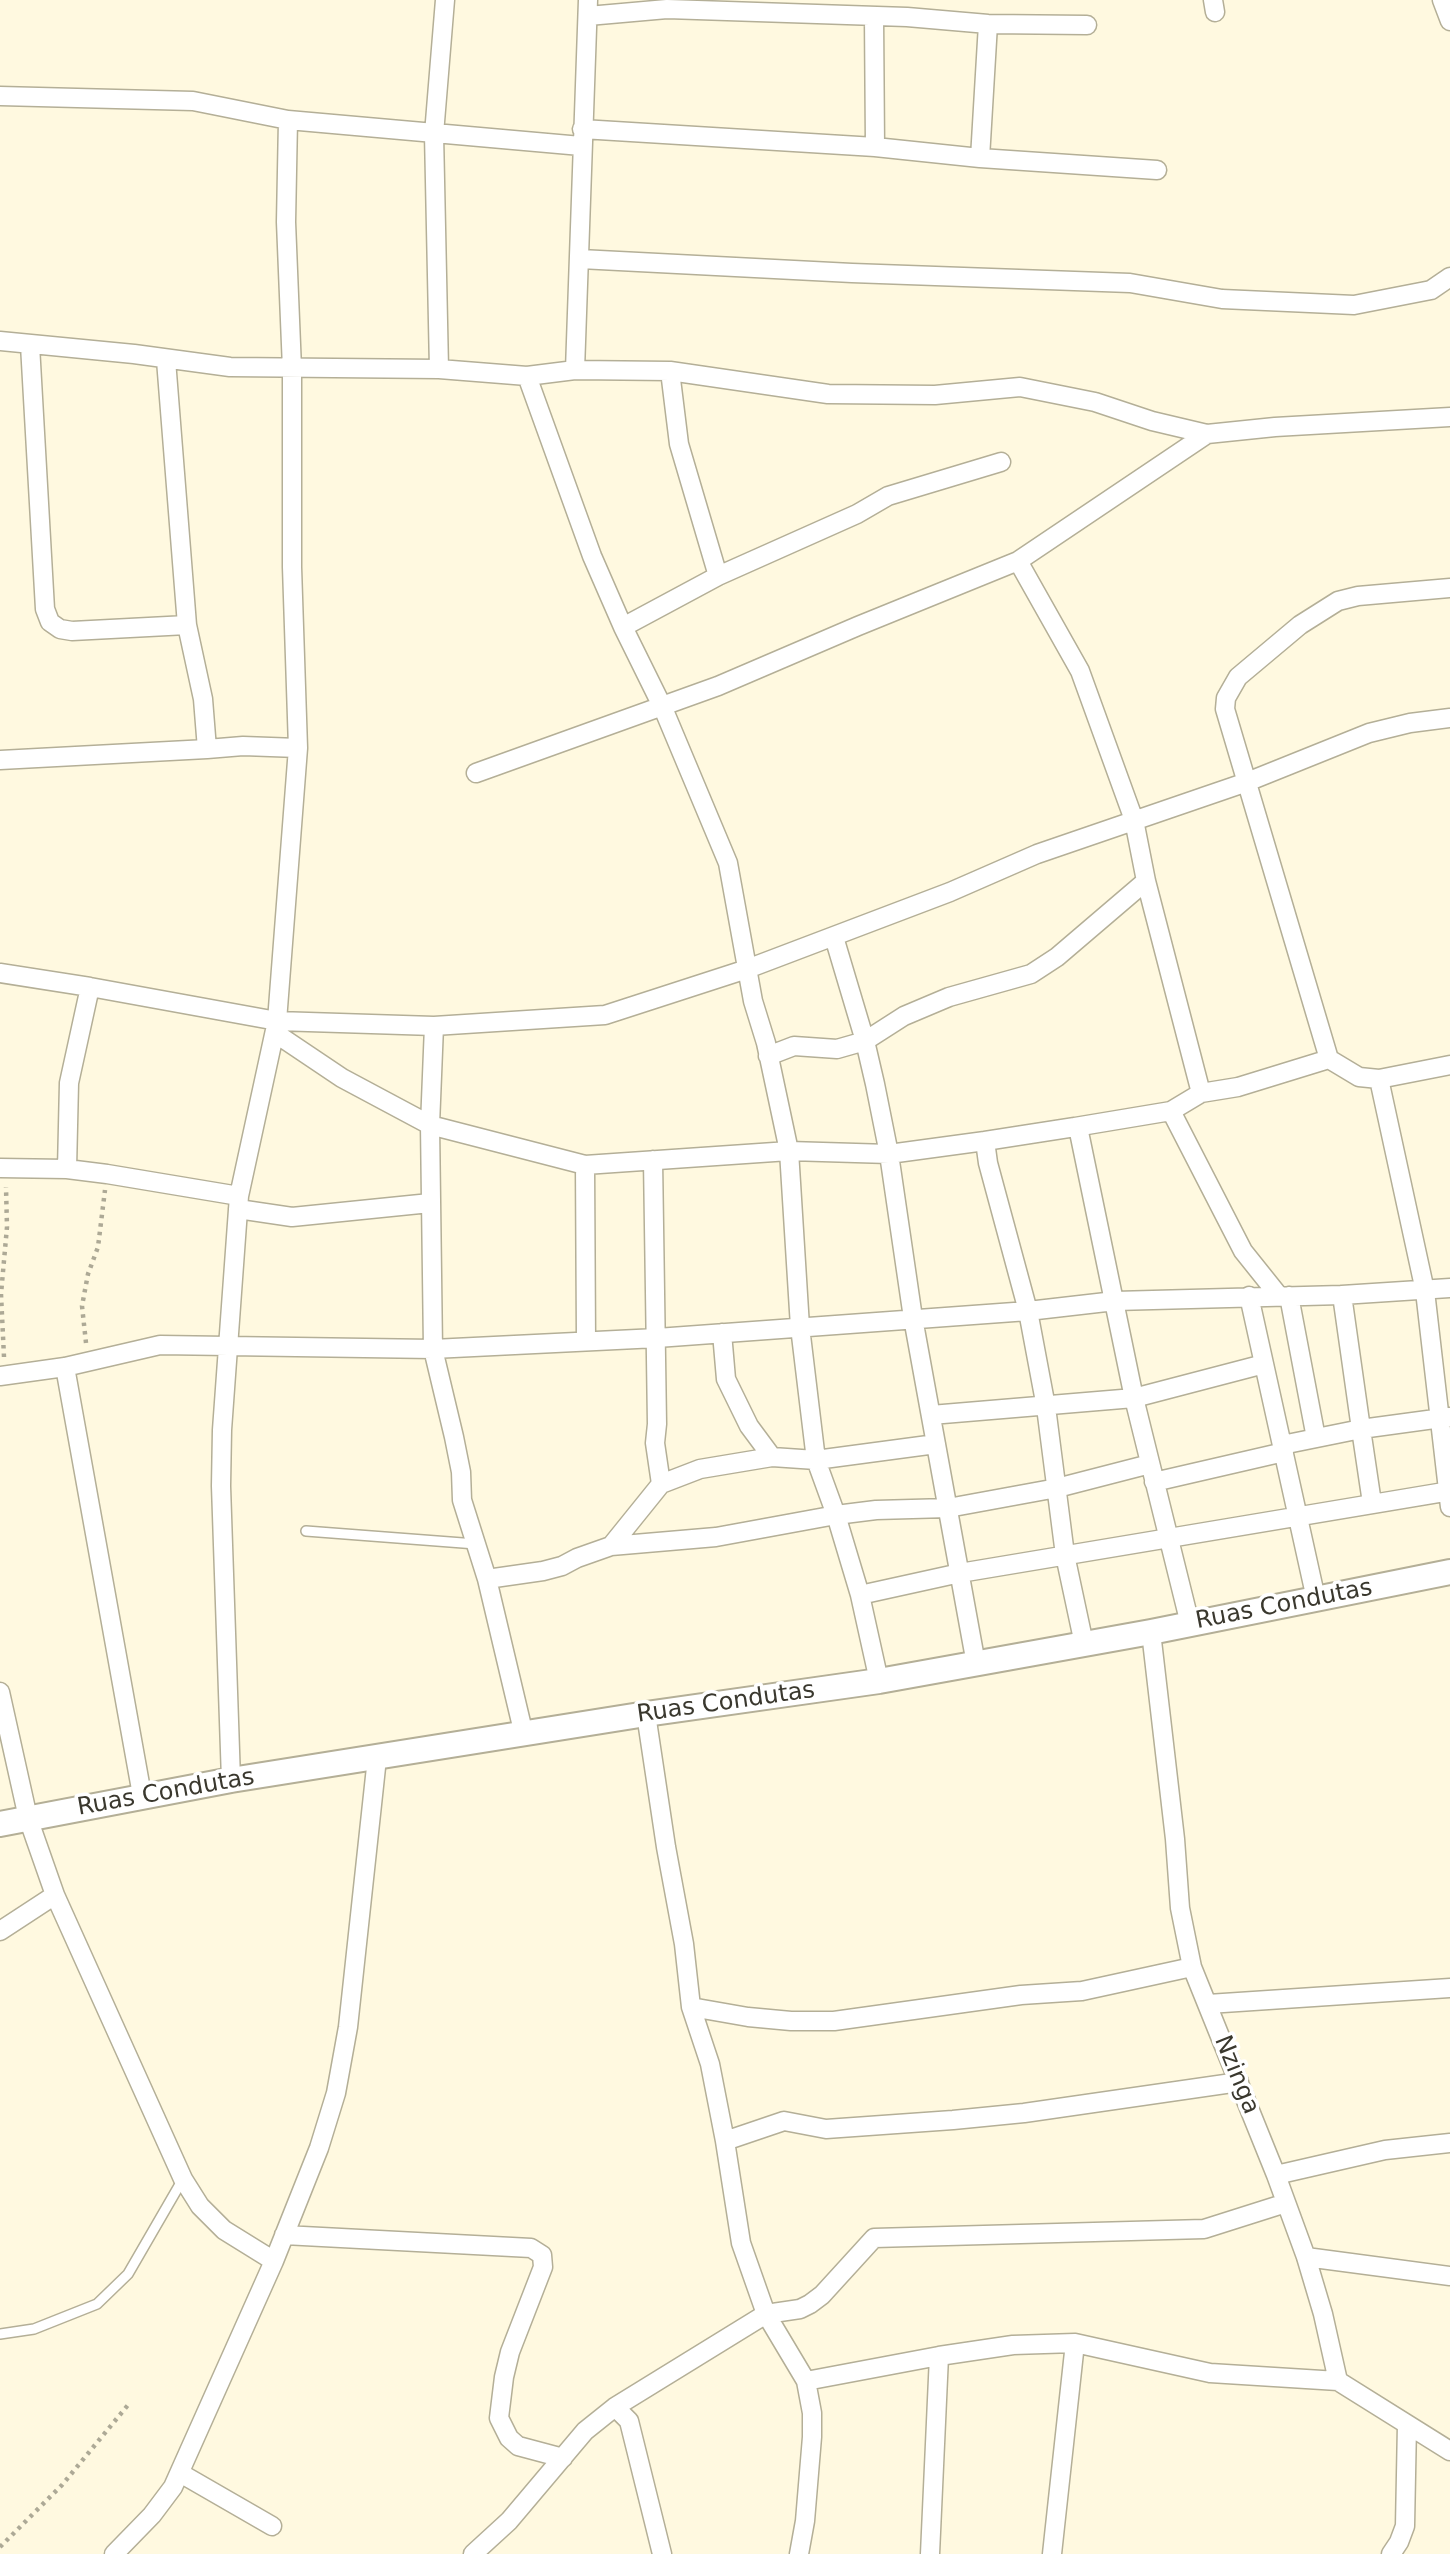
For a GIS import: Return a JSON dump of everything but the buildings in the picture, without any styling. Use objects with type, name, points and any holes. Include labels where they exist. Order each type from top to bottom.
[{"type":"street","points":[[439,369],[434,134],[445,0]]},
{"type":"street","points":[[1442,0],[1450,21]]},
{"type":"street","points":[[575,370],[588,8],[907,17],[988,24],[1087,25]]},
{"type":"street","points":[[874,17],[875,147]]},
{"type":"street","points":[[980,158],[988,24]]},
{"type":"street","points":[[0,96],[193,101],[288,120],[434,134],[875,147],[980,158],[1157,170]]},
{"type":"street","points":[[231,1780],[220,1486],[222,1430],[239,1202],[276,1027],[298,748],[292,567],[292,369],[286,222],[288,120]]},
{"type":"street","points":[[580,259],[852,273],[1130,283],[1222,299],[1354,305],[1430,290],[1450,277]]},
{"type":"street","points":[[0,341],[134,354],[230,367],[439,369],[527,376],[575,370],[670,371],[828,394],[934,395],[1020,387],[1095,402],[1207,435],[1275,427],[1450,417]]},
{"type":"street","points":[[30,345],[45,609],[50,622],[60,629],[72,631],[187,625]]},
{"type":"street","points":[[166,360],[187,625],[203,699],[207,749]]},
{"type":"street","points":[[670,371],[679,444],[718,576]]},
{"type":"street","points":[[527,376],[592,556],[663,708],[728,863],[747,970],[789,1151],[800,1326],[816,1460],[860,1595],[879,1681]]},
{"type":"street","points":[[476,774],[663,708],[1018,561],[1207,435]]},
{"type":"street","points":[[623,627],[718,576],[857,514],[888,496],[1001,462]]},
{"type":"street","points":[[1018,561],[1080,671],[1134,820],[1146,881],[1200,1093]]},
{"type":"street","points":[[1450,587],[1358,596],[1338,601],[1300,625],[1238,677],[1226,698],[1225,709],[1329,1059],[1359,1077],[1379,1079],[1450,1065]]},
{"type":"street","points":[[0,973],[90,987],[276,1027],[434,1026],[605,1015],[747,970],[777,956],[950,892],[1037,854],[1248,782],[1369,733],[1410,723],[1450,718]]},
{"type":"street","points":[[0,760],[243,746],[298,748]]},
{"type":"street","points":[[768,1056],[794,1046],[837,1049],[865,1041],[904,1016],[949,997],[1031,974],[1042,968],[1146,881]]},
{"type":"street","points":[[834,937],[865,1041],[889,1154],[913,1318],[976,1664]]},
{"type":"street","points":[[67,1169],[69,1083],[90,987]]},
{"type":"street","points":[[434,1026],[429,1125],[433,1349],[457,1449],[462,1500],[488,1578],[524,1735]]},
{"type":"street","points":[[276,1027],[342,1078],[429,1125],[585,1165],[789,1151],[889,1154],[985,1141],[1171,1111],[1200,1093],[1238,1087],[1329,1059]]},
{"type":"street","points":[[860,1595],[960,1573],[1168,1536],[1372,1503],[1449,1496],[1444,1417],[1425,1291],[1379,1079]]},
{"type":"street","points":[[1171,1111],[1243,1251],[1284,1296],[1316,1438]]},
{"type":"street","points":[[1075,1127],[1079,1132],[1134,1398],[1190,1625]]},
{"type":"street","points":[[985,1141],[988,1163],[1028,1311],[1046,1406],[1065,1555],[1084,1644]]},
{"type":"street","points":[[653,1160],[657,1338],[655,1443],[661,1484]]},
{"type":"street","points":[[585,1165],[586,1341]]},
{"type":"street","points":[[2,1168],[67,1169],[107,1174],[239,1202],[292,1217],[430,1203]]},
{"type":"street","points":[[2,1375],[65,1367],[160,1345],[433,1349],[657,1338],[1028,1311],[1115,1301],[1342,1295],[1450,1289]]},
{"type":"street","points":[[1342,1295],[1372,1503]]},
{"type":"street","points":[[1249,1296],[1316,1599]]},
{"type":"street","points":[[722,1333],[726,1379],[749,1426],[772,1457]]},
{"type":"street","points":[[931,1415],[1134,1398],[1264,1364]]},
{"type":"street","points":[[65,1367],[142,1795]]},
{"type":"street","points":[[488,1578],[543,1571],[611,1546],[716,1537],[876,1510],[948,1508],[1283,1448],[1361,1429],[1444,1417]]},
{"type":"street","points":[[611,1546],[661,1484],[699,1469],[772,1457],[816,1460],[936,1444]]},
{"type":"street","name":"Ruas Condutas","points":[[0,1824],[231,1780],[646,1714],[879,1681],[1190,1625],[1450,1572]]},
{"type":"street","name":"Nzinga","points":[[1151,1632],[1175,1839],[1180,1908],[1192,1967],[1306,2257],[1323,2314],[1338,2381]]},
{"type":"street","points":[[0,1692],[28,1818],[55,1895],[183,2179],[200,2206],[224,2230],[274,2261]]},
{"type":"street","points":[[646,1714],[684,1944],[691,2007],[710,2064],[741,2243],[766,2314],[806,2381],[812,2437],[805,2521],[799,2554]]},
{"type":"street","points":[[123,2551],[173,2487],[180,2473],[274,2261],[319,2148],[335,2093],[350,2014],[377,1758]]},
{"type":"street","points":[[0,1931],[55,1895]]},
{"type":"street","points":[[691,2007],[748,2017],[834,2021],[1021,1995],[1082,1991],[1192,1967]]},
{"type":"street","points":[[1208,2004],[1450,1988]]},
{"type":"street","points":[[725,2141],[784,2121],[826,2129],[1001,2116],[1239,2082]]},
{"type":"street","points":[[1276,2175],[1385,2150],[1450,2143]]},
{"type":"street","points":[[473,2554],[509,2521],[585,2431],[615,2407],[766,2314],[800,2309],[810,2304],[822,2295],[874,2238],[1204,2229],[1286,2203]]},
{"type":"street","points":[[284,2235],[531,2248],[542,2255],[543,2267],[510,2352],[499,2418],[509,2438],[518,2446],[564,2458]]},
{"type":"street","points":[[1306,2257],[1450,2276]]},
{"type":"street","points":[[806,2381],[1013,2345],[1075,2343],[1210,2373],[1338,2381],[1450,2451]]},
{"type":"street","points":[[1052,2554],[1075,2343]]},
{"type":"street","points":[[930,2554],[939,2356]]},
{"type":"street","points":[[615,2407],[628,2421],[662,2554]]},
{"type":"street","points":[[1391,2554],[1405,2526],[1407,2424]]},
{"type":"street","points":[[180,2473],[272,2526]]},
{"type":"lane","points":[[306,1531],[476,1544]]},
{"type":"lane","points":[[0,2334],[34,2329],[97,2304],[128,2274],[183,2179]]},
{"type":"path","points":[[2,1168],[7,1227],[1,1294],[2,1375]]},
{"type":"path","points":[[87,1361],[82,1306],[88,1274],[98,1247],[107,1174]]},
{"type":"path","points":[[0,2547],[62,2485],[128,2405]]}]
